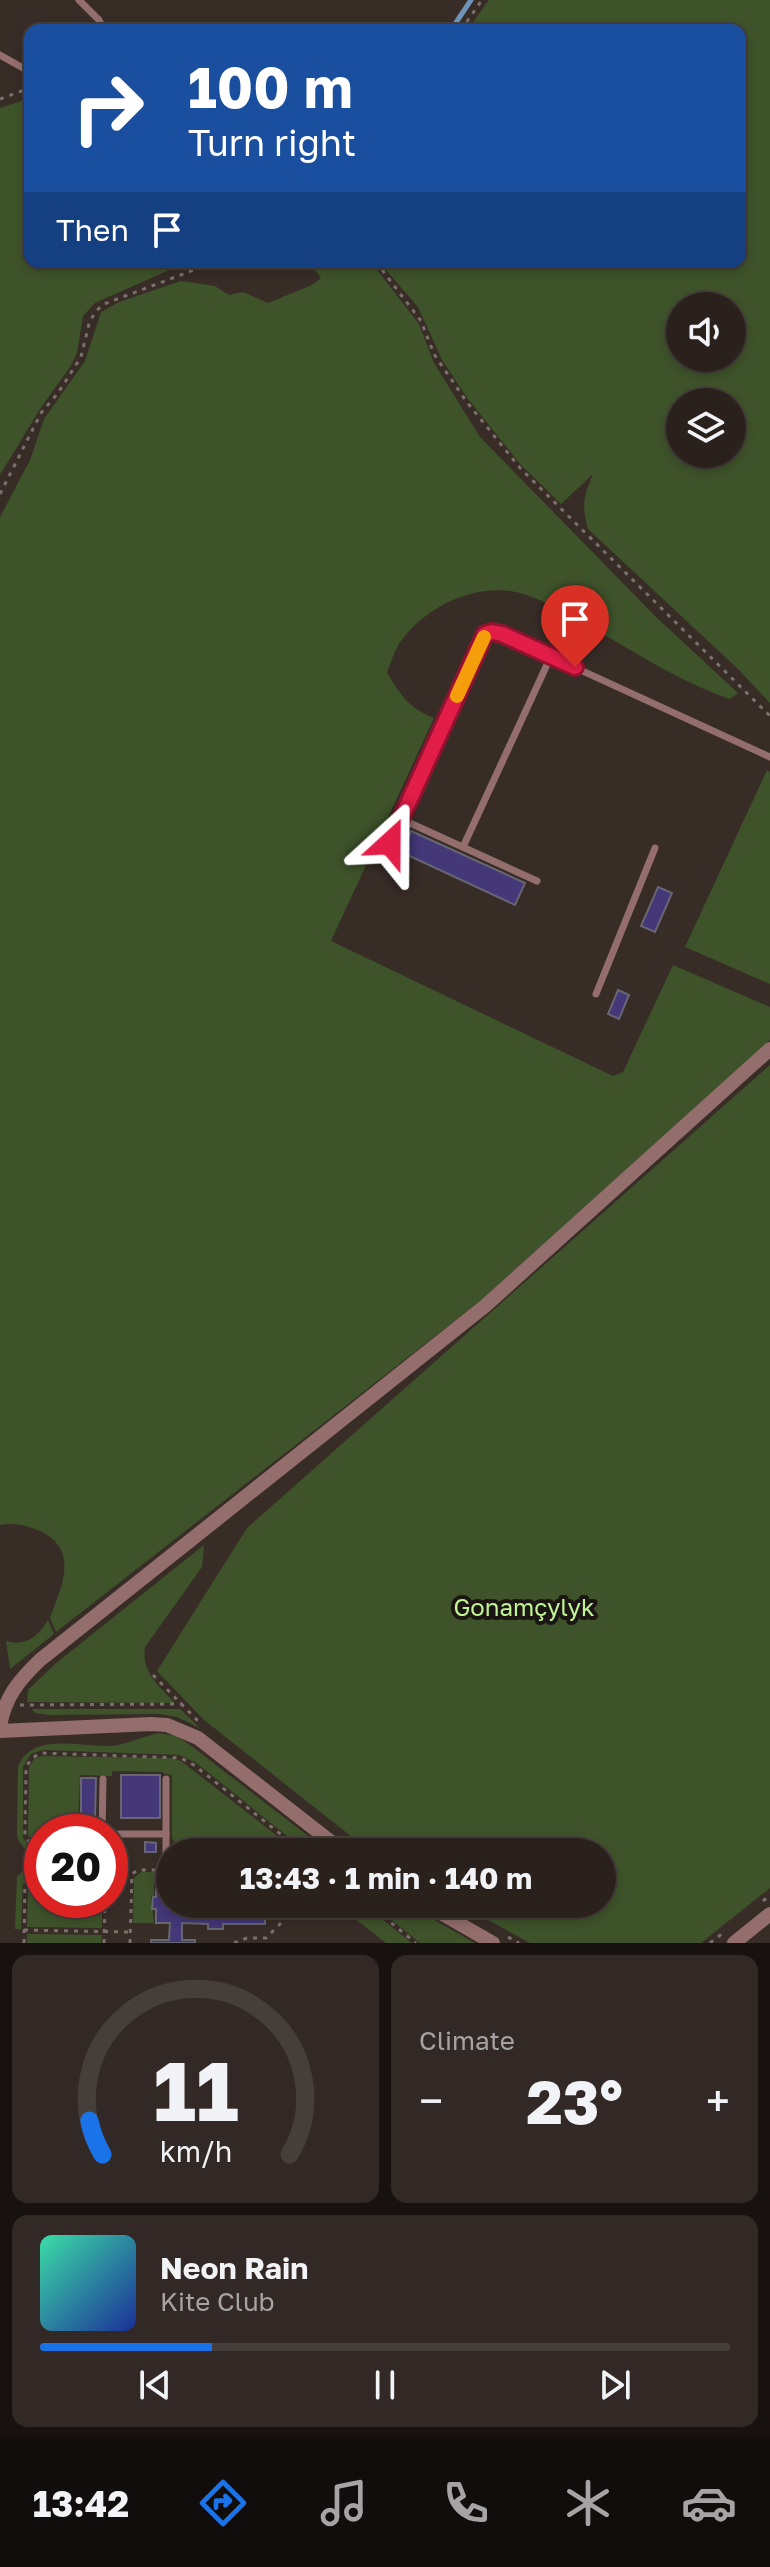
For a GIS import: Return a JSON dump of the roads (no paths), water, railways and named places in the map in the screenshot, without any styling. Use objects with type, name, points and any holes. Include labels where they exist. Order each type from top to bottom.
[{"type":"street","points":[[326,1838],[198,1738],[182,1729],[151,1724],[0,1728],[11,1691],[40,1660],[462,1325],[770,1049]]},
{"type":"street","points":[[734,1943],[770,1914]]},
{"type":"street","points":[[449,1918],[493,1943]]},
{"type":"lane","points":[[79,0],[101,24]]},
{"type":"lane","points":[[0,55],[24,69]]},
{"type":"lane","points":[[390,843],[485,634],[499,633],[770,757]]},
{"type":"lane","points":[[463,847],[551,656]]},
{"type":"lane","points":[[401,819],[537,881]]},
{"type":"lane","points":[[596,994],[655,848]]},
{"type":"lane","points":[[102,1814],[103,1779]]},
{"type":"lane","points":[[166,1779],[166,1838]]},
{"type":"lane","points":[[128,1834],[166,1834]]},
{"type":"waterway","points":[[455,24],[471,0]]},
{"type":"park label","name":"Gonamçylyk","points":[[524,1608]]}]
